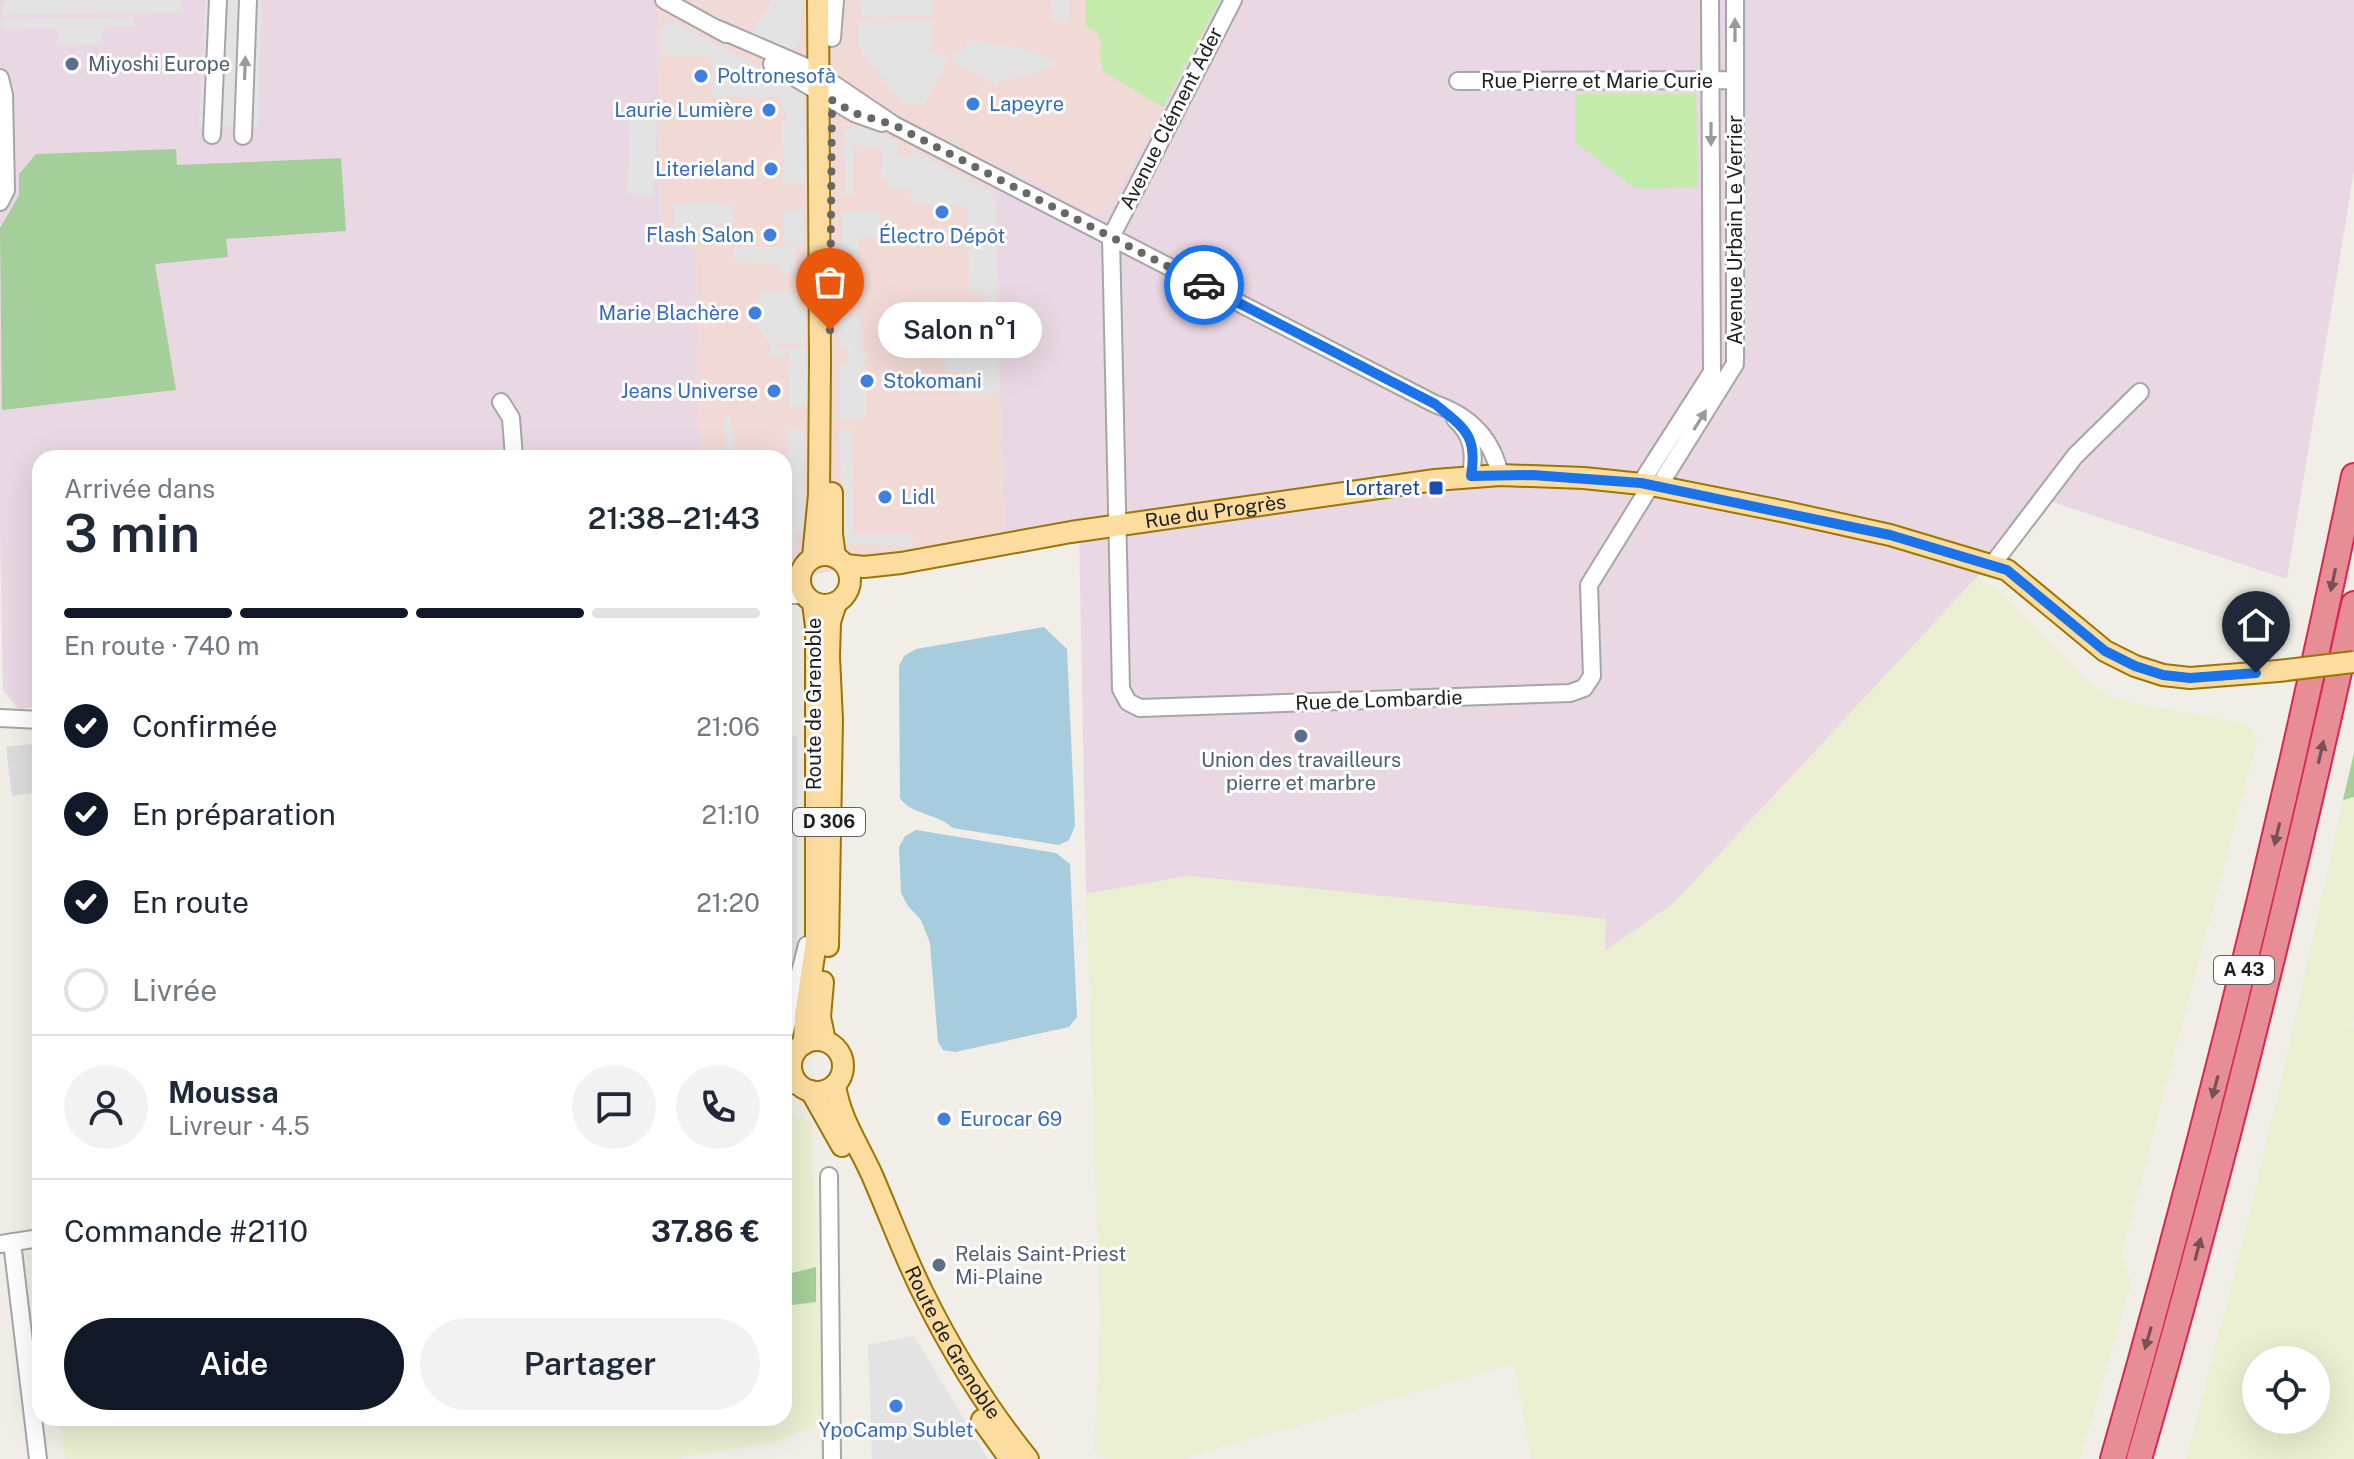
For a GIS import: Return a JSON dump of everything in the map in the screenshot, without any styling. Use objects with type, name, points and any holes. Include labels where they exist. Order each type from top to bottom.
[{"type":"highway","name":"A 43","points":[[2113,1459],[2164,1279],[2242,980],[2299,737],[2354,476]]},
{"type":"highway","name":"A 43","points":[[2139,1459],[2196,1258],[2265,992],[2354,604]]},
{"type":"main road","points":[[818,0],[825,88],[832,534],[840,561],[851,579],[847,593],[836,603],[820,605],[800,598],[799,571],[817,535],[825,88],[832,38],[828,0]]},
{"type":"main road","name":"Rue du Progrès","points":[[840,561],[864,567],[901,563],[1118,526],[1471,476],[1532,475],[1650,485],[1890,535],[1992,565],[2007,570],[2025,582],[2105,651],[2163,675],[2190,678],[2354,662]]},
{"type":"main road","points":[[799,571],[828,555],[840,561]]},
{"type":"main road","name":"Rue du Progrès","points":[[850,586],[901,563]]},
{"type":"main road","name":"Route de Grenoble","points":[[800,598],[816,627],[816,942],[804,1044]]},
{"type":"main road","name":"Route de Grenoble","points":[[825,1041],[820,1017],[829,929],[832,720],[829,657],[830,622],[836,603]]},
{"type":"main road","points":[[792,1059],[804,1044],[825,1041],[838,1050],[843,1064],[835,1085],[828,1089],[798,1087]]},
{"type":"main road","name":"Route de Grenoble","points":[[835,1085],[837,1103],[846,1126],[867,1164],[930,1307],[972,1380],[1028,1459]]},
{"type":"main road","name":"Route de Grenoble","points":[[798,1087],[855,1169],[921,1317],[963,1391],[1010,1459]]},
{"type":"street","points":[[212,135],[218,0]]},
{"type":"street","points":[[243,136],[248,0]]},
{"type":"street","points":[[664,0],[825,88],[854,113],[894,125],[1452,410],[1478,428],[1492,447],[1500,475]]},
{"type":"street","points":[[832,38],[835,0]]},
{"type":"street","name":"Avenue Clément Ader","points":[[1111,237],[1233,0]]},
{"type":"street","name":"Avenue Urbain Le Verrier","points":[[1650,485],[1712,372],[1710,0]]},
{"type":"street","name":"Avenue Urbain Le Verrier","points":[[1650,485],[1735,364],[1735,0]]},
{"type":"street","points":[[0,78],[4,95],[6,190],[0,202]]},
{"type":"street","name":"Rue Pierre et Marie Curie","points":[[1458,81],[1735,80]]},
{"type":"street","points":[[1111,237],[1118,526]]},
{"type":"street","points":[[1992,565],[2075,456],[2140,392]]},
{"type":"street","points":[[501,402],[511,418],[513,450]]},
{"type":"street","points":[[1435,404],[1466,429],[1474,452],[1471,476]]},
{"type":"street","name":"Rue de Lombardie","points":[[1118,526],[1121,689],[1128,702],[1140,708],[1570,693],[1584,688],[1592,676],[1589,585],[1650,485]]},
{"type":"street","points":[[0,718],[32,720]]},
{"type":"street","points":[[792,1002],[814,912]]},
{"type":"street","points":[[829,1176],[832,1459]]},
{"type":"street","points":[[32,1239],[6,1243],[32,1418]]},
{"type":"street","points":[[33,1426],[38,1459]]},
{"type":"shaded area","points":[[0,0],[655,0],[658,12],[661,246],[696,247],[701,450],[32,450],[32,707],[18,709],[3,690]]},
{"type":"shaded area","points":[[7,0],[181,0],[183,12],[2,15]]},
{"type":"shaded area","points":[[205,0],[262,0],[257,128],[199,125]]},
{"type":"shaded area","points":[[655,0],[1085,0],[1086,25],[1099,36],[1102,45],[1100,65],[1104,71],[1163,107],[1109,208],[1095,214],[1001,165],[996,177],[1004,535],[792,579],[792,450],[701,450],[696,247],[661,246],[658,12]]},
{"type":"shaded area","points":[[772,0],[801,0],[800,41],[795,48],[785,52],[751,33]]},
{"type":"shaded area","points":[[860,0],[933,0],[933,16],[869,17],[863,15]]},
{"type":"shaded area","points":[[1051,0],[1070,0],[1070,22],[1052,23]]},
{"type":"shaded area","points":[[1220,0],[2354,0],[2354,171],[2287,579],[2049,501],[2011,549],[1976,578],[1674,903],[1605,951],[1605,919],[1188,876],[1086,894],[1079,527],[1004,535],[996,177],[1001,165],[1095,214],[1109,208]]},
{"type":"shaded area","points":[[134,17],[135,26],[103,27],[103,44],[57,45],[57,28],[2,29],[2,19]]},
{"type":"shaded area","points":[[673,21],[769,72],[804,95],[805,184],[783,184],[782,121],[786,120],[786,113],[782,113],[782,97],[712,97],[711,57],[661,55],[661,29]]},
{"type":"shaded area","points":[[858,21],[932,21],[932,50],[948,60],[924,105],[904,103],[866,59],[858,45]]},
{"type":"shaded area","points":[[968,40],[1026,49],[1053,62],[1051,67],[1001,81],[997,86],[951,61],[955,54],[966,48]]},
{"type":"shaded area","points":[[631,110],[658,112],[653,196],[627,194]]},
{"type":"shaded area","points":[[861,123],[899,143],[896,149],[903,157],[912,158],[912,150],[994,193],[999,394],[960,394],[960,372],[946,372],[946,305],[982,310],[983,295],[969,293],[968,208],[911,203],[911,189],[888,189],[888,178],[880,178],[883,151],[860,147],[857,143],[852,148],[854,195],[845,195],[844,132]]},
{"type":"shaded area","points":[[674,203],[733,204],[733,223],[711,223],[711,240],[673,240]]},
{"type":"shaded area","points":[[784,210],[803,210],[804,245],[784,246]]},
{"type":"shaded area","points":[[880,211],[880,237],[858,238],[857,289],[842,289],[842,212]]},
{"type":"shaded area","points":[[734,247],[796,247],[796,273],[780,273],[780,265],[734,262]]},
{"type":"shaded area","points":[[760,292],[797,293],[797,310],[806,310],[806,344],[778,344],[778,349],[785,349],[786,357],[770,357],[770,344],[757,326],[756,301],[760,300]]},
{"type":"shaded area","points":[[839,317],[861,317],[861,350],[866,350],[866,418],[840,419],[840,365],[848,364],[848,348],[839,347]]},
{"type":"shaded area","points":[[788,347],[806,347],[808,368],[808,405],[789,409]]},
{"type":"shaded area","points":[[730,417],[735,450],[727,450],[723,418]]},
{"type":"shaded area","points":[[787,429],[804,429],[804,532],[796,532],[795,541],[801,545],[797,552],[792,549],[792,450],[787,450]]},
{"type":"shaded area","points":[[852,430],[854,534],[912,534],[914,546],[844,544],[839,431]]},
{"type":"shaded area","points":[[797,736],[797,945],[792,963],[792,737]]},
{"type":"shaded area","points":[[32,744],[32,793],[12,796],[6,747]]},
{"type":"shaded area","points":[[914,1336],[988,1459],[872,1459],[868,1345]]},
{"type":"green space","points":[[1085,0],[1220,0],[1163,107],[1104,72],[1098,35],[1085,26]]},
{"type":"green space","points":[[1575,94],[1696,94],[1698,187],[1636,189],[1575,142]]},
{"type":"green space","points":[[176,149],[177,165],[341,158],[346,231],[226,239],[228,257],[155,264],[176,390],[2,410],[0,228],[19,195],[19,174],[36,154]]},
{"type":"green space","points":[[1976,578],[1995,587],[2089,682],[2106,694],[2130,703],[2244,723],[2254,731],[2257,741],[2122,1252],[2131,1283],[2080,1459],[1531,1459],[1514,1364],[1180,1459],[1106,1459],[1094,1452],[1100,1320],[1086,894],[1188,876],[1606,919],[1605,951],[1674,903]]},
{"type":"green space","points":[[2354,753],[2354,797],[2343,800]]},
{"type":"green space","points":[[2354,797],[2354,1021],[2347,1025],[2354,1025],[2354,1459],[2186,1459],[2241,1247],[2343,800]]},
{"type":"green space","points":[[792,1115],[812,1122],[823,1423],[778,1441],[682,1459],[65,1459],[61,1426],[792,1426]]},
{"type":"green space","points":[[816,1267],[816,1302],[792,1305],[792,1273]]},
{"type":"water","points":[[1044,627],[1067,649],[1075,826],[1069,840],[1059,845],[953,828],[910,808],[900,798],[899,666],[904,656],[916,649]]},
{"type":"water","points":[[916,830],[1056,853],[1070,864],[1077,1017],[1069,1027],[955,1052],[943,1050],[938,1042],[930,943],[921,920],[901,893],[899,847],[905,836]]},
{"type":"way so far","points":[[830,330],[832,100],[854,113],[894,125],[1204,285]]},
{"type":"place","name":"Miyoshi Europe","points":[[72,64]]},
{"type":"place","name":"Poltronesofà","points":[[701,76]]},
{"type":"place","name":"Lapeyre","points":[[973,104]]},
{"type":"place","name":"Laurie Lumière","points":[[769,110]]},
{"type":"place","name":"Literieland","points":[[771,169]]},
{"type":"place","name":"Électro Dépôt","points":[[942,212]]},
{"type":"place","name":"Flash Salon","points":[[770,235]]},
{"type":"place","name":"Marie Blachère","points":[[755,313]]},
{"type":"place","name":"Salon n°1","points":[[830,330]]},
{"type":"place","name":"Stokomani","points":[[867,381]]},
{"type":"place","name":"Jeans Universe","points":[[774,391]]},
{"type":"place","name":"Lortaret","points":[[1436,488]]},
{"type":"place","name":"Lidl","points":[[885,497]]},
{"type":"place","name":"Union des travailleurs pierre et marbre","points":[[1301,736]]},
{"type":"place","name":"Eurocar 69","points":[[944,1119]]},
{"type":"place","name":"Relais Saint-Priest Mi-Plaine","points":[[939,1265]]},
{"type":"place","name":"YpoCamp Sublet","points":[[896,1406]]},
{"type":"route","points":[[1204,285],[1435,404],[1466,429],[1474,452],[1471,476],[1532,475],[1641,483],[1890,535],[2007,570],[2105,651],[2135,666],[2163,675],[2190,678],[2256,673]]}]
